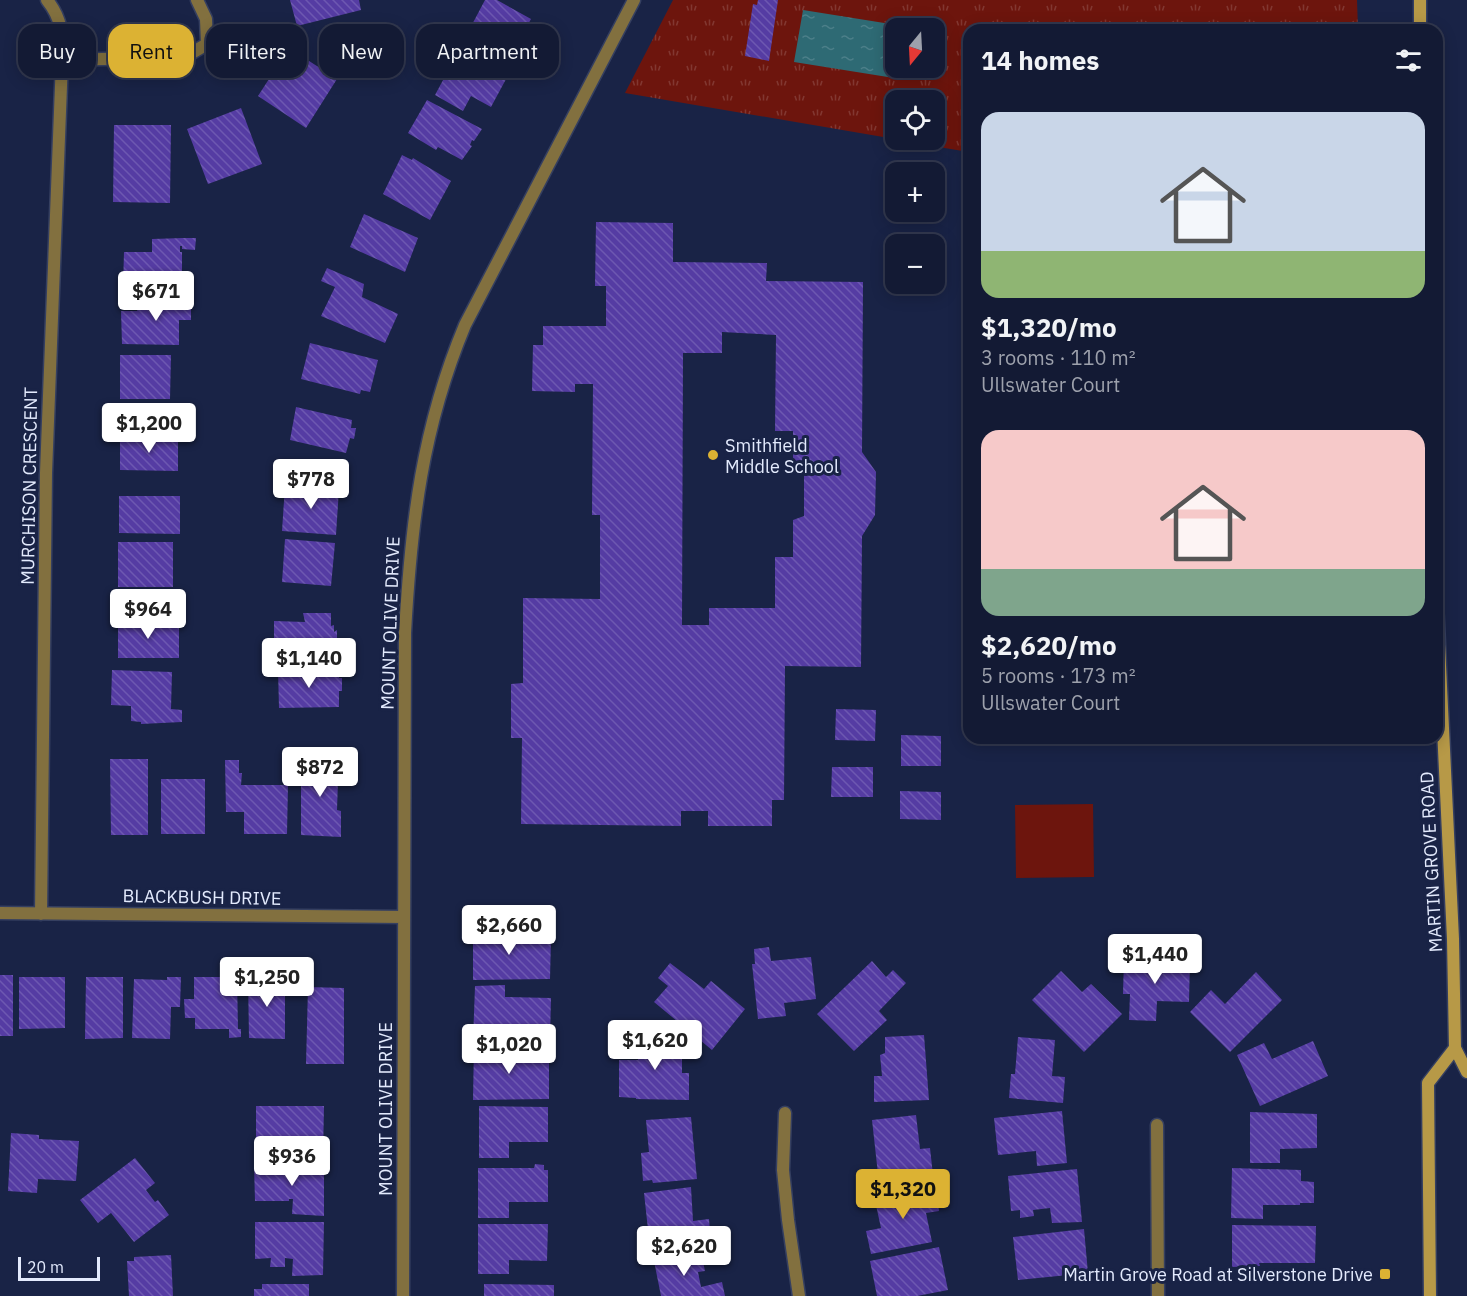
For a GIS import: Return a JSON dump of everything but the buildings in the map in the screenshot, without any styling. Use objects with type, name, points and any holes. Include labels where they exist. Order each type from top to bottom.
[{"type":"main road","points":[[1420,0],[1420,24]]},
{"type":"main road","name":"MARTIN GROVE ROAD","points":[[1443,728],[1453,939],[1455,1048],[1467,1072]]},
{"type":"main road","points":[[1430,1296],[1428,1083],[1455,1048]]},
{"type":"street","name":"MURCHISON CRESCENT","points":[[47,0],[56,11],[60,24]]},
{"type":"street","points":[[96,59],[185,57],[207,44],[206,19],[197,0]]},
{"type":"street","name":"MOUNT OLIVE DRIVE","points":[[403,1296],[405,633],[408,568],[417,496],[431,420],[448,366],[465,325],[634,0]]},
{"type":"street","name":"MURCHISON CRESCENT","points":[[41,914],[46,473],[61,78]]},
{"type":"street","name":"BLACKBUSH DRIVE","points":[[0,913],[404,917]]},
{"type":"street","points":[[785,1113],[783,1170],[799,1296]]},
{"type":"street","points":[[1157,1125],[1158,1296]]},
{"type":"green space","points":[[673,0],[1357,0],[1358,24],[963,24],[963,151],[945,148],[945,90],[885,90],[885,137],[625,93]]},
{"type":"green space","points":[[1093,804],[1094,877],[1016,878],[1015,805]]},
{"type":"water","points":[[803,10],[885,23],[885,77],[794,62]]},
{"type":"place","name":"Smithfield Middle School","points":[[713,455]]},
{"type":"place","name":"Martin Grove Road at Silverstone Drive","points":[[1385,1274]]}]
